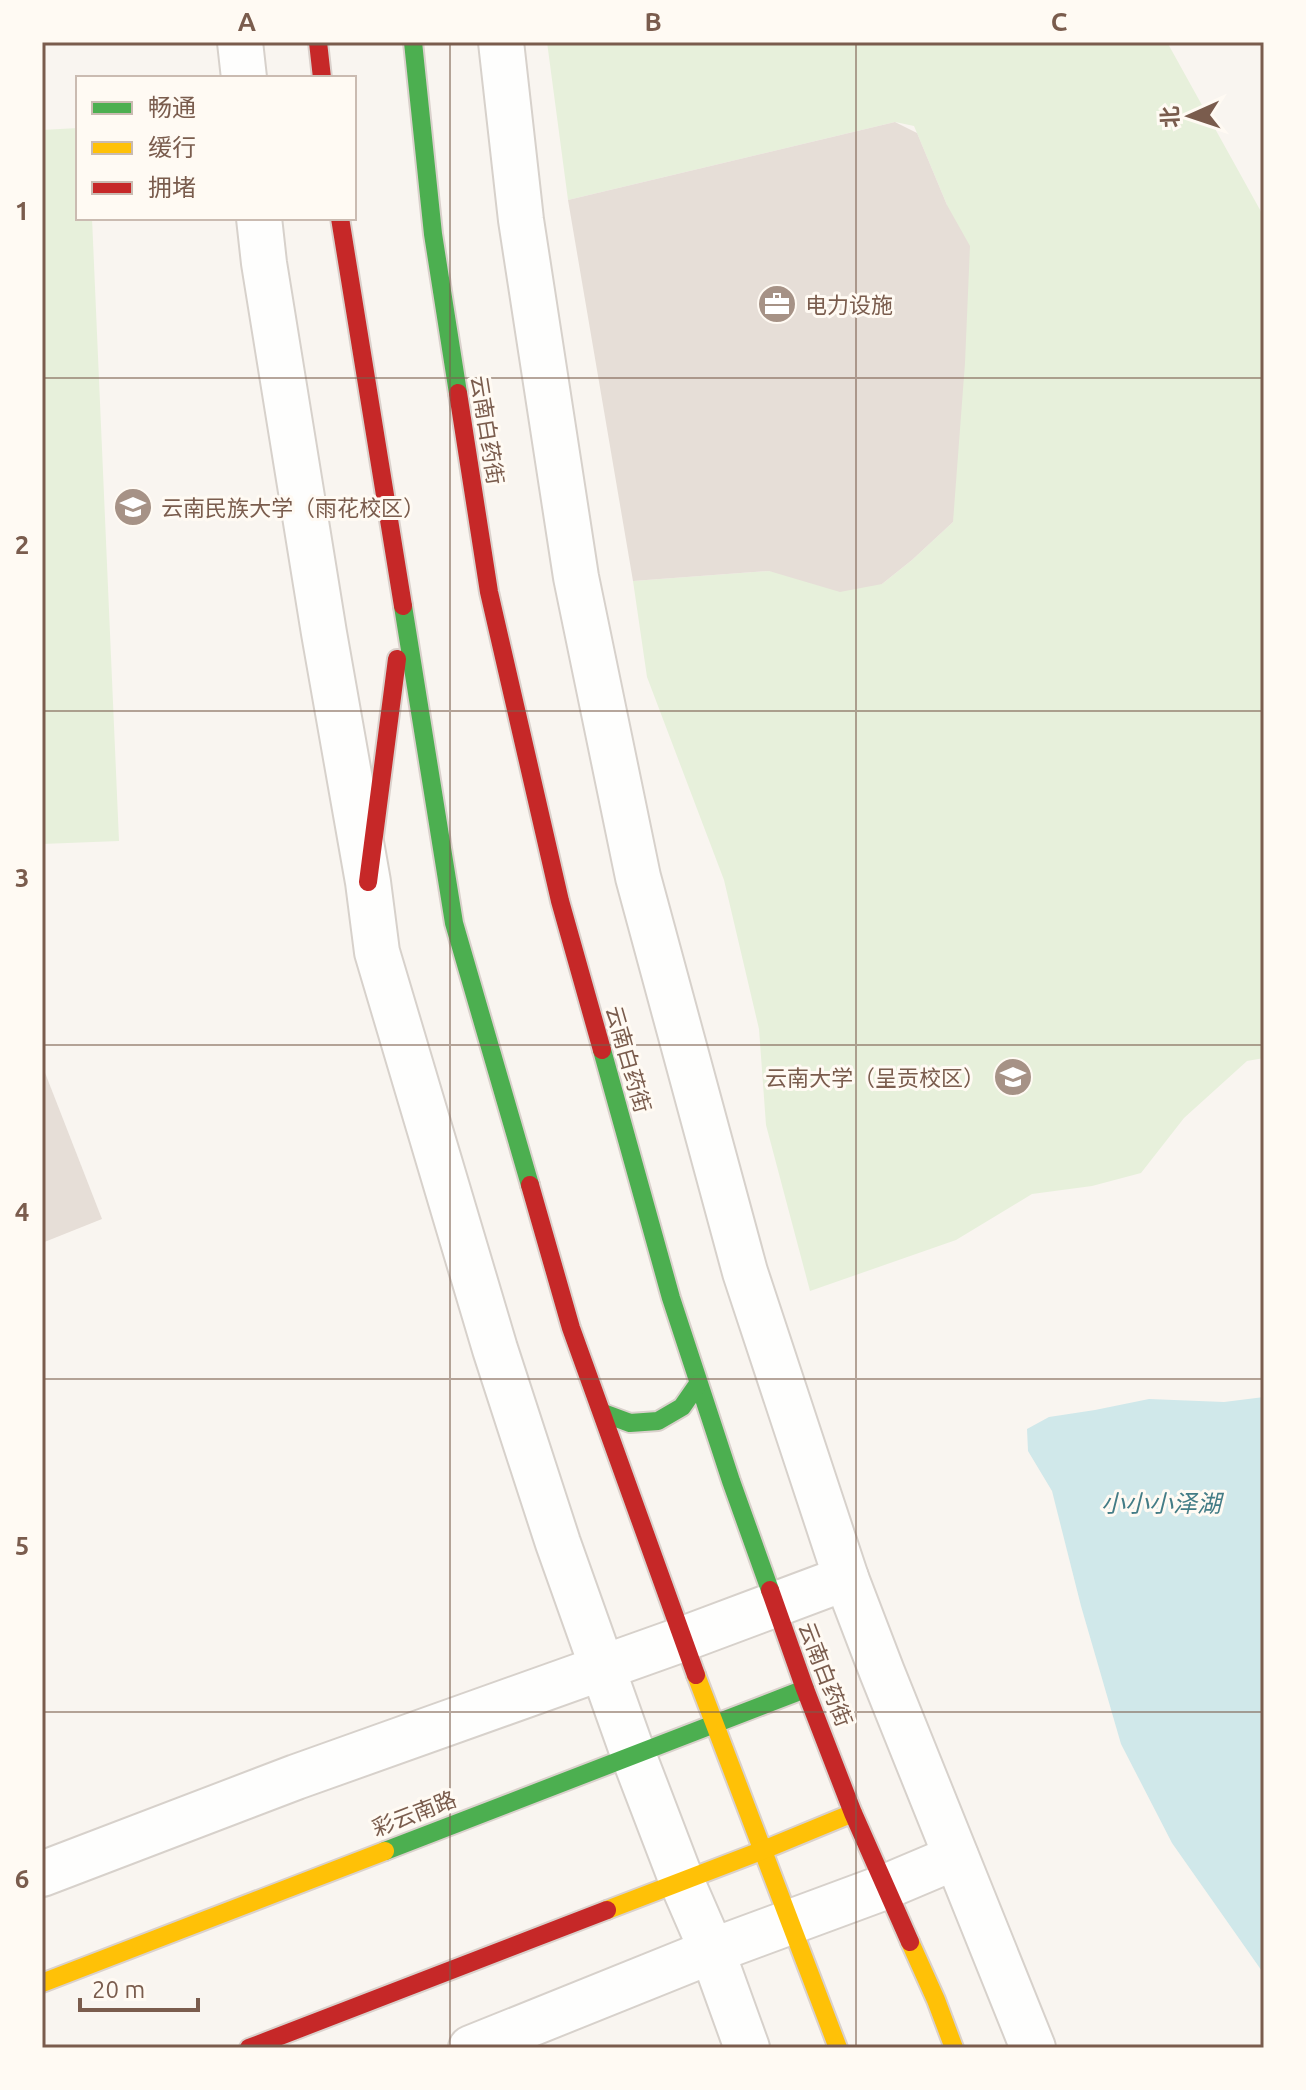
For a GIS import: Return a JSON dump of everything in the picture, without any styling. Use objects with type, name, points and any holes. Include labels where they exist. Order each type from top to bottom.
[{"type":"main road","points":[[318,42],[322,76]]},
{"type":"main road","name":"云南白药街","points":[[413,42],[433,234],[489,592],[560,901],[671,1298],[774,1606],[853,1813],[936,2000],[954,2048]]},
{"type":"main road","points":[[340,220],[454,923],[571,1328],[713,1723],[838,2048]]},
{"type":"main road","points":[[368,882],[402,612]]},
{"type":"main road","points":[[603,1413],[630,1423],[658,1421],[682,1407],[698,1384]]},
{"type":"main road","name":"彩云南路","points":[[42,1983],[805,1689]]},
{"type":"main road","points":[[249,2048],[853,1813]]},
{"type":"main road","points":[[42,1975],[93,1963]]},
{"type":"street","points":[[240,42],[244,76]]},
{"type":"street","points":[[501,42],[521,220],[576,577],[638,877],[745,1272],[846,1578],[1033,2048]]},
{"type":"street","points":[[259,220],[324,633],[381,967],[495,1349],[553,1528],[633,1754],[712,1951],[747,2048]]},
{"type":"street","points":[[42,1874],[296,1777],[846,1578]]},
{"type":"street","points":[[471,2048],[956,1857]]},
{"type":"green space","points":[[547,42],[1167,42],[1264,217],[1264,1058],[1247,1061],[1184,1118],[1141,1173],[1092,1186],[1032,1194],[956,1240],[810,1291],[766,1125],[759,1029],[724,880],[647,677],[633,581],[769,571],[882,584],[953,522],[947,205],[914,126],[895,122],[568,200]]},
{"type":"green space","points":[[76,128],[76,220],[92,220],[119,841],[42,844],[42,130]]},
{"type":"water","name":"小小小泽湖","points":[[1264,1397],[1264,1974],[1172,1843],[1121,1744],[1052,1491],[1028,1451],[1027,1429],[1049,1417],[1149,1399],[1224,1402]]},
{"type":"building","name":"电力设施","points":[[895,122],[917,133],[947,205],[970,246],[953,522],[882,584],[840,592],[769,571],[633,581],[568,200]]},
{"type":"building","points":[[42,1065],[102,1219],[42,1243]]},
{"type":"traffic: fast","points":[[413,42],[433,234],[458,393]]},
{"type":"traffic: fast","points":[[403,606],[454,923],[530,1185]]},
{"type":"traffic: fast","points":[[602,1050],[671,1298],[770,1590]]},
{"type":"traffic: fast","points":[[603,1413],[630,1423],[658,1421],[682,1407],[698,1384]]},
{"type":"traffic: fast","points":[[385,1851],[805,1689]]},
{"type":"traffic: slow","points":[[696,1675],[838,2048]]},
{"type":"traffic: slow","points":[[607,1910],[853,1813]]},
{"type":"traffic: slow","points":[[42,1983],[385,1851]]},
{"type":"traffic: slow","points":[[910,1942],[954,2048]]},
{"type":"traffic: jam","points":[[318,42],[322,76]]},
{"type":"traffic: jam","points":[[340,220],[403,606]]},
{"type":"traffic: jam","points":[[458,393],[489,592],[560,901],[602,1050]]},
{"type":"traffic: jam","points":[[368,882],[397,659]]},
{"type":"traffic: jam","points":[[530,1185],[571,1328],[696,1675]]},
{"type":"traffic: jam","points":[[770,1590],[853,1813],[910,1942]]},
{"type":"traffic: jam","points":[[249,2048],[607,1910]]},
{"type":"place","name":"电力设施","points":[[777,304]]},
{"type":"place","name":"云南民族大学（雨花校区）","points":[[133,507]]},
{"type":"place","name":"云南大学（呈贡校区）","points":[[1013,1077]]}]
